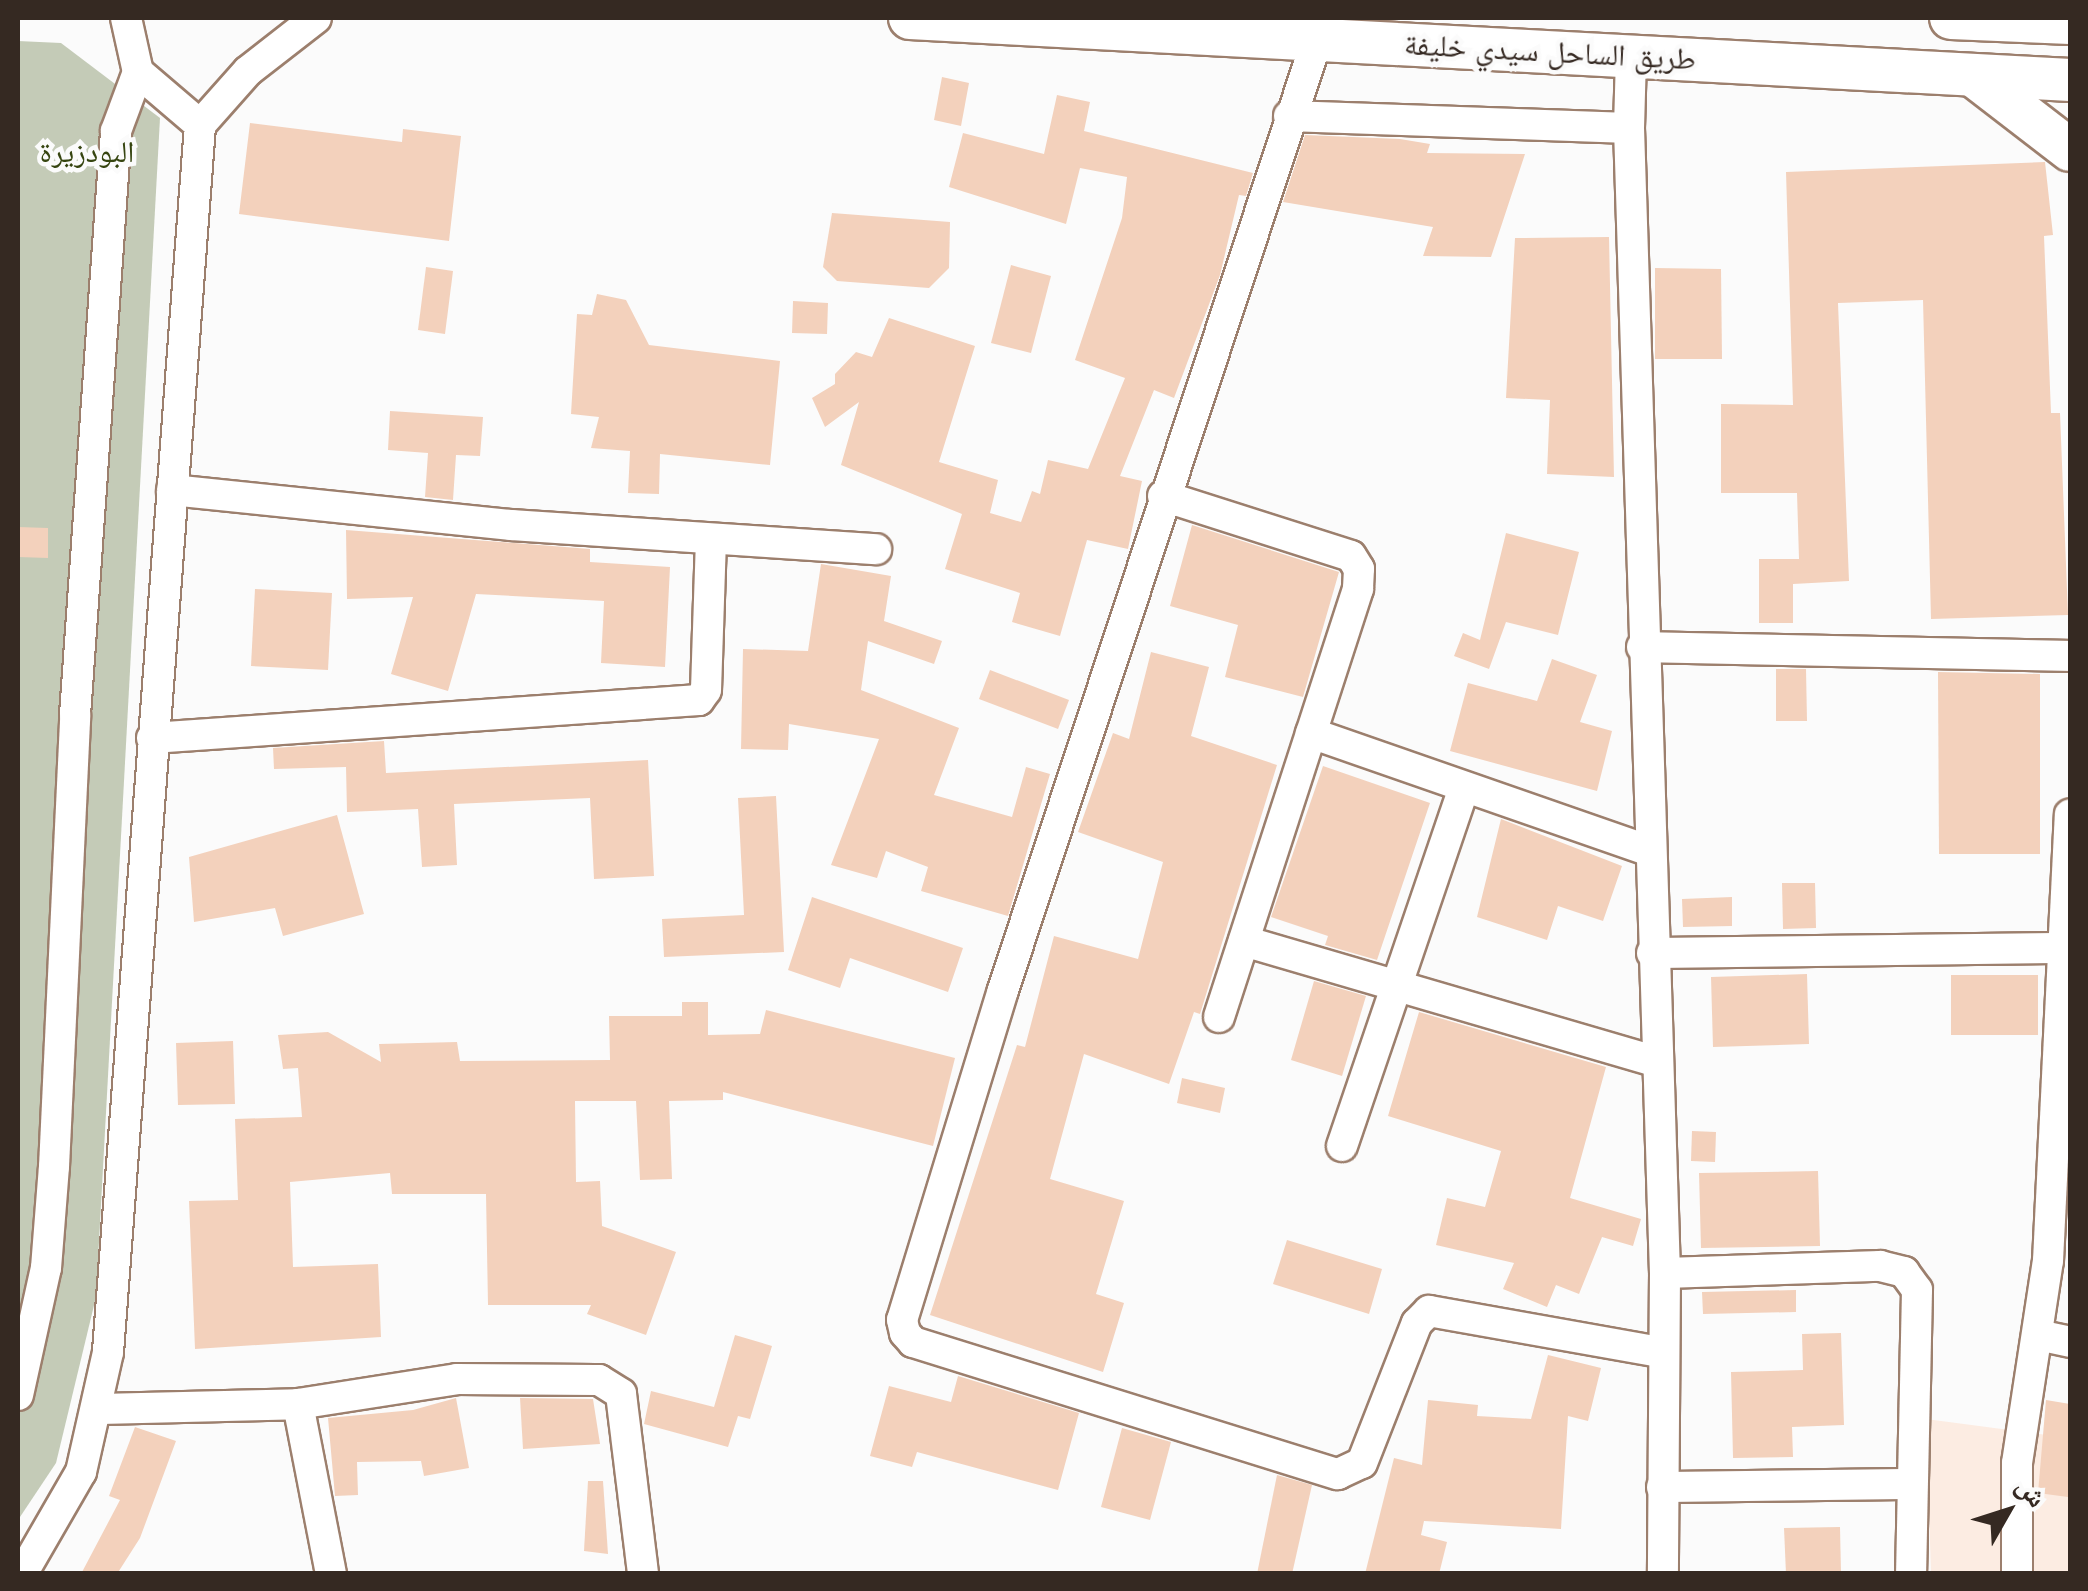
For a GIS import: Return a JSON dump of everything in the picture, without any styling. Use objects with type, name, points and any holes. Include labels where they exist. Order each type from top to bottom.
[{"type":"highway","name":"طريق الساحل سيدي خليفة","points":[[910,18],[2070,80]]},
{"type":"highway","points":[[1951,18],[2070,24]]},
{"type":"highway","points":[[1969,74],[2030,113],[2070,150]]},
{"type":"street","points":[[18,1395],[46,1268],[54,1167],[74,714],[116,132],[138,72],[126,18]]},
{"type":"street","points":[[22,1574],[64,1509],[100,1409],[200,125],[248,72],[316,18]]},
{"type":"street","points":[[1317,40],[1163,496],[1003,990],[902,1320],[905,1333],[914,1342],[1338,1474],[1362,1463],[1417,1323],[1429,1311],[1660,1352]]},
{"type":"street","points":[[1631,58],[1629,128],[1642,647],[1654,1060],[1665,1273],[1660,1352],[1663,1574]]},
{"type":"street","points":[[138,72],[200,125]]},
{"type":"street","points":[[1289,116],[1629,128]]},
{"type":"street","points":[[172,490],[876,549]]},
{"type":"street","points":[[1163,496],[1351,556],[1358,589],[1219,1017]]},
{"type":"street","points":[[152,738],[698,700],[706,690],[710,538]]},
{"type":"street","points":[[1642,647],[2070,656]]},
{"type":"street","points":[[1311,733],[1649,851]]},
{"type":"street","points":[[1342,1146],[1464,786]]},
{"type":"street","points":[[2017,1574],[2018,1463],[2038,1335],[2070,815]]},
{"type":"street","points":[[1244,941],[1654,1060]]},
{"type":"street","points":[[1652,953],[2060,948]]},
{"type":"street","points":[[1665,1273],[1880,1266],[1904,1272],[1918,1290],[1910,1484],[1911,1574]]},
{"type":"street","points":[[2038,1335],[2070,1342]]},
{"type":"street","points":[[100,1409],[298,1404],[457,1378],[612,1384],[621,1394],[643,1574]]},
{"type":"street","points":[[298,1404],[332,1574]]},
{"type":"street","points":[[1662,1487],[1910,1484]]},
{"type":"shaded area","points":[[1926,1419],[2070,1438],[2070,1573],[1931,1573]]},
{"type":"green space","name":"البودزيرة","points":[[18,41],[61,43],[160,118],[96,1297],[56,1463],[18,1520]]},
{"type":"building","points":[[942,77],[969,83],[961,126],[934,120]]},
{"type":"building","points":[[1057,95],[1090,102],[1084,131],[1253,173],[1246,196],[1239,195],[1220,275],[1174,398],[1154,390],[1120,476],[1142,481],[1128,549],[1087,540],[1060,636],[1012,622],[1020,593],[945,569],[962,514],[841,465],[859,402],[825,427],[812,398],[835,384],[835,374],[856,352],[872,357],[889,318],[975,346],[939,462],[998,480],[990,513],[1021,522],[1032,491],[1040,494],[1048,460],[1088,469],[1125,378],[1075,360],[1122,218],[1127,177],[1080,168],[1066,224],[949,187],[963,133],[1044,154]]},
{"type":"building","points":[[250,123],[402,142],[403,129],[461,136],[449,241],[239,214]]},
{"type":"building","points":[[1305,135],[1400,139],[1430,144],[1427,153],[1525,154],[1491,257],[1423,256],[1433,227],[1283,202]]},
{"type":"building","points":[[2045,162],[2053,235],[2044,236],[2051,413],[2060,413],[2068,615],[1931,619],[1923,300],[1838,303],[1849,581],[1793,584],[1793,623],[1759,623],[1759,559],[1799,559],[1797,493],[1721,493],[1721,404],[1793,405],[1786,172]]},
{"type":"building","points":[[832,213],[950,222],[949,268],[929,288],[837,281],[823,267]]},
{"type":"building","points":[[1609,237],[1614,477],[1547,474],[1550,400],[1506,398],[1515,238]]},
{"type":"building","points":[[1011,265],[1051,276],[1031,353],[991,343]]},
{"type":"building","points":[[426,267],[453,271],[445,334],[418,330]]},
{"type":"building","points":[[1655,268],[1721,269],[1722,359],[1655,359]]},
{"type":"building","points":[[597,294],[626,300],[649,345],[780,361],[770,465],[660,454],[659,494],[628,493],[630,451],[591,448],[599,417],[571,414],[577,314],[592,315]]},
{"type":"building","points":[[793,301],[828,303],[827,334],[792,333]]},
{"type":"building","points":[[390,411],[483,417],[480,456],[456,455],[453,500],[425,497],[428,453],[388,450]]},
{"type":"building","points":[[1192,525],[1339,572],[1303,697],[1225,677],[1238,625],[1170,606]]},
{"type":"building","points":[[18,527],[48,528],[48,558],[18,557]]},
{"type":"building","points":[[346,530],[590,549],[590,562],[670,567],[665,667],[601,663],[604,601],[476,594],[448,691],[391,674],[413,597],[347,599]]},
{"type":"building","points":[[1506,533],[1579,552],[1558,635],[1506,622],[1489,669],[1454,656],[1463,633],[1480,640]]},
{"type":"building","points":[[821,564],[891,576],[884,621],[942,641],[934,664],[868,641],[861,690],[959,728],[934,795],[1012,817],[1026,767],[1050,774],[1008,916],[921,891],[928,867],[886,851],[877,878],[831,865],[879,739],[789,724],[788,750],[741,749],[743,649],[808,651]]},
{"type":"building","points":[[255,589],[332,593],[328,670],[251,666]]},
{"type":"building","points":[[1151,652],[1209,667],[1191,736],[1277,765],[1200,1014],[1194,1012],[1169,1084],[1084,1054],[1050,1179],[1124,1201],[1096,1294],[1124,1303],[1103,1372],[930,1315],[1017,1045],[1025,1047],[1054,936],[1138,959],[1163,862],[1078,832],[1113,733],[1129,739]]},
{"type":"building","points":[[1552,659],[1597,675],[1580,722],[1612,731],[1597,791],[1450,751],[1468,683],[1537,701]]},
{"type":"building","points":[[1776,669],[1806,669],[1807,721],[1776,721]]},
{"type":"building","points":[[990,670],[1069,700],[1058,729],[979,699]]},
{"type":"building","points":[[1938,672],[2040,674],[2040,854],[1939,854]]},
{"type":"building","points":[[384,741],[386,773],[648,760],[654,876],[594,879],[590,798],[454,804],[457,865],[422,867],[418,809],[347,812],[346,767],[274,769],[273,748]]},
{"type":"building","points":[[1323,766],[1430,803],[1377,960],[1325,945],[1328,936],[1271,917]]},
{"type":"building","points":[[776,796],[784,952],[664,957],[662,919],[744,915],[738,798]]},
{"type":"building","points":[[337,815],[364,914],[283,936],[275,908],[194,922],[189,857]]},
{"type":"building","points":[[1501,819],[1622,866],[1603,921],[1558,906],[1547,940],[1477,917]]},
{"type":"building","points":[[1782,883],[1815,883],[1816,928],[1783,929]]},
{"type":"building","points":[[812,897],[963,948],[948,992],[850,958],[840,988],[788,970]]},
{"type":"building","points":[[1732,897],[1732,926],[1683,927],[1682,899]]},
{"type":"building","points":[[1807,974],[1809,1044],[1713,1047],[1711,977]]},
{"type":"building","points":[[1951,975],[2038,975],[2038,1035],[1951,1035]]},
{"type":"building","points":[[1314,981],[1366,996],[1342,1076],[1291,1060]]},
{"type":"building","points":[[682,1002],[708,1002],[708,1035],[760,1034],[766,1010],[955,1058],[933,1146],[723,1092],[723,1100],[669,1101],[672,1179],[640,1180],[636,1101],[575,1101],[576,1182],[600,1181],[602,1226],[676,1252],[646,1335],[587,1314],[591,1305],[488,1305],[486,1194],[392,1194],[390,1173],[290,1182],[293,1267],[378,1264],[381,1337],[195,1349],[189,1201],[238,1200],[235,1119],[302,1117],[298,1068],[283,1069],[278,1035],[328,1032],[381,1062],[379,1044],[457,1042],[460,1061],[610,1060],[609,1016],[682,1016]]},
{"type":"building","points":[[1419,1012],[1606,1067],[1570,1198],[1641,1219],[1633,1246],[1602,1237],[1579,1294],[1556,1285],[1547,1307],[1503,1289],[1514,1263],[1436,1245],[1447,1198],[1485,1207],[1501,1151],[1388,1116]]},
{"type":"building","points":[[233,1041],[235,1104],[178,1105],[176,1043]]},
{"type":"building","points":[[1182,1078],[1225,1088],[1220,1113],[1177,1103]]},
{"type":"building","points":[[1692,1131],[1716,1132],[1715,1162],[1691,1161]]},
{"type":"building","points":[[1818,1171],[1820,1246],[1701,1248],[1699,1173]]},
{"type":"building","points":[[1287,1240],[1382,1269],[1369,1314],[1273,1284]]},
{"type":"building","points":[[1796,1290],[1796,1312],[1703,1314],[1702,1292]]},
{"type":"building","points":[[1841,1333],[1844,1425],[1792,1427],[1793,1457],[1733,1458],[1731,1372],[1803,1370],[1802,1334]]},
{"type":"building","points":[[735,1335],[772,1346],[750,1419],[738,1416],[728,1447],[644,1424],[651,1391],[714,1407]]},
{"type":"building","points":[[1548,1355],[1601,1368],[1588,1421],[1568,1416],[1561,1529],[1424,1521],[1421,1535],[1447,1542],[1439,1574],[1365,1574],[1394,1458],[1422,1465],[1428,1400],[1478,1405],[1477,1416],[1531,1419]]},
{"type":"building","points":[[958,1376],[1079,1413],[1058,1490],[917,1452],[912,1467],[870,1456],[889,1386],[951,1402]]},
{"type":"building","points":[[456,1398],[469,1468],[424,1476],[421,1461],[357,1462],[358,1495],[335,1496],[328,1418],[413,1410]]},
{"type":"building","points":[[520,1398],[593,1399],[600,1444],[523,1449]]},
{"type":"building","points":[[2046,1400],[2070,1404],[2068,1497],[2038,1493]]},
{"type":"building","points":[[135,1427],[176,1441],[140,1538],[117,1574],[81,1574],[120,1500],[109,1496]]},
{"type":"building","points":[[1122,1428],[1171,1442],[1150,1520],[1101,1507]]},
{"type":"building","points":[[1277,1475],[1312,1485],[1292,1574],[1257,1574]]},
{"type":"building","points":[[588,1481],[603,1481],[608,1554],[584,1551]]},
{"type":"building","points":[[1840,1527],[1841,1574],[1786,1574],[1784,1528]]}]
